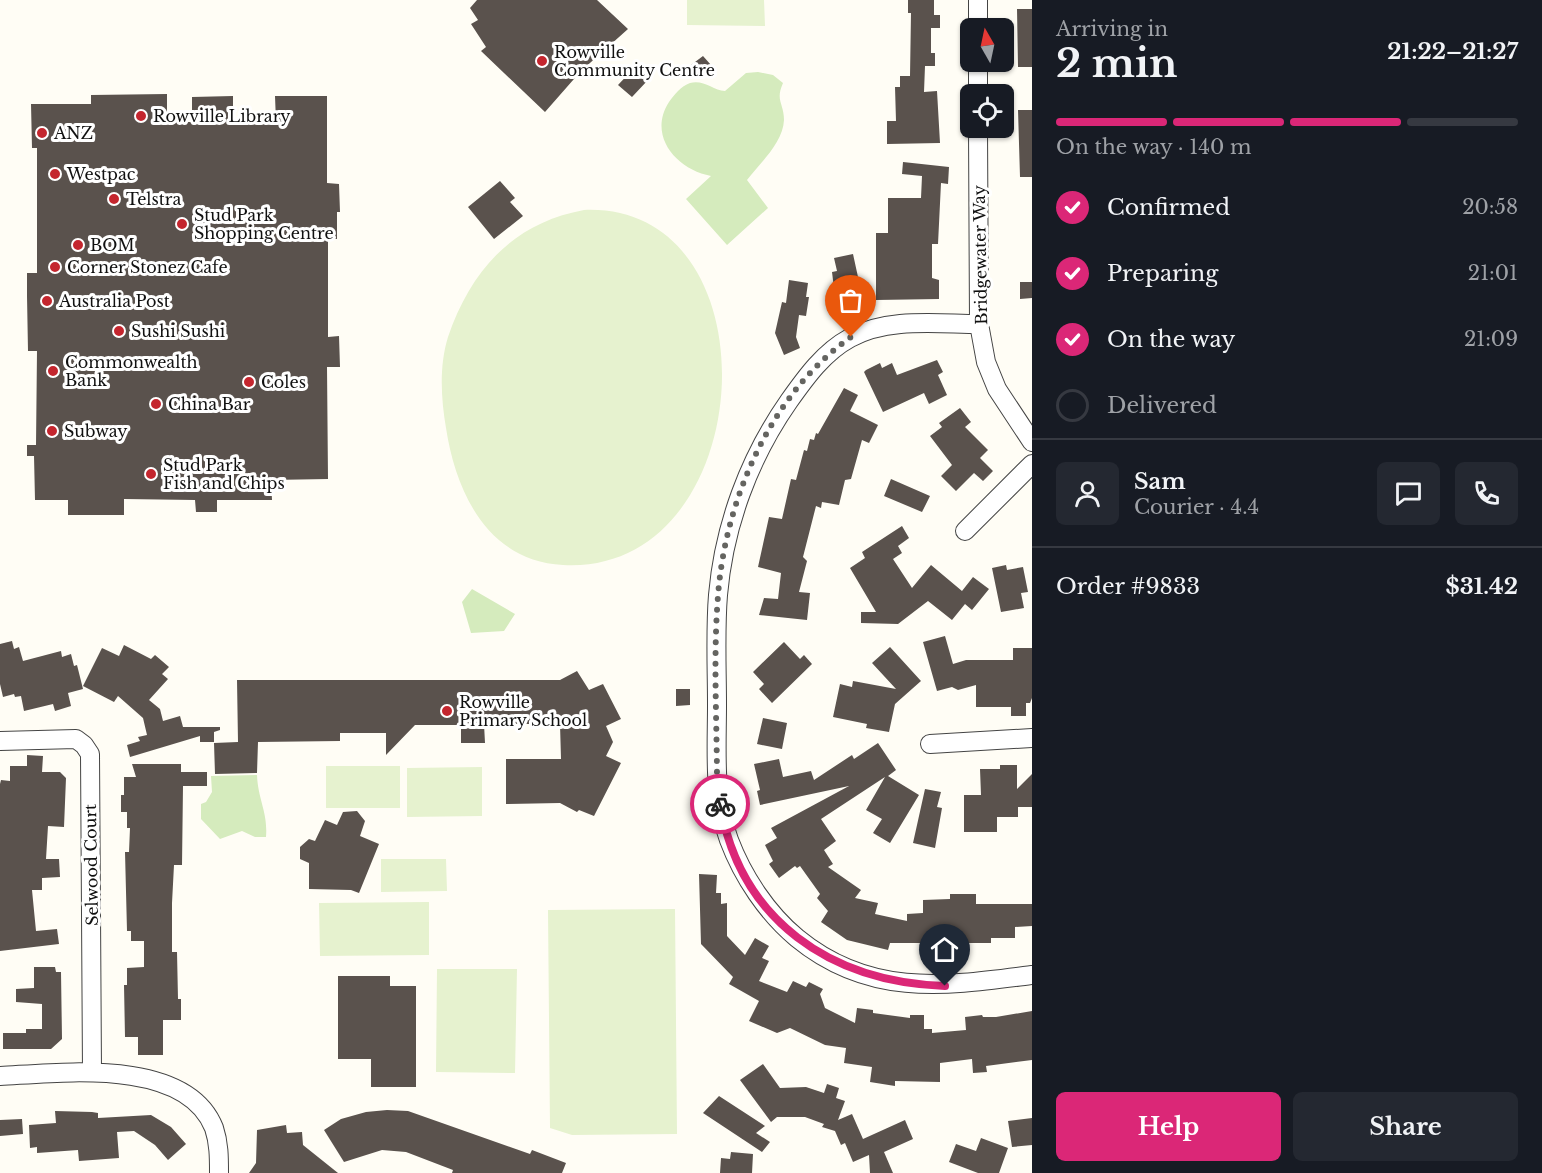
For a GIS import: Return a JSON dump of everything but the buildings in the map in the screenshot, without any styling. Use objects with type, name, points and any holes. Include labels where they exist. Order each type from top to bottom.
[{"type":"street","points":[[978,0],[978,18]]},
{"type":"street","name":"Bridgewater Way","points":[[978,138],[979,324],[986,362],[997,388],[1032,442]]},
{"type":"street","points":[[979,324],[898,324],[876,328],[851,337],[827,354],[802,382],[770,429],[750,471],[732,518],[723,559],[718,601],[717,783],[729,840],[758,897],[797,938],[824,956],[852,970],[876,978],[922,985],[945,986],[1032,975]]},
{"type":"street","points":[[965,531],[1032,464]]},
{"type":"street","points":[[930,744],[1032,738]]},
{"type":"street","name":"Selwood Court","points":[[0,741],[76,739],[90,754],[92,1072]]},
{"type":"street","points":[[0,1076],[92,1072],[153,1081],[187,1095],[205,1112],[213,1127],[219,1146],[219,1173]]},
{"type":"green space","points":[[687,0],[764,0],[765,26],[687,25]]},
{"type":"green space","points":[[758,72],[773,75],[783,83],[780,102],[784,114],[783,128],[775,145],[747,180],[768,208],[727,245],[686,199],[711,176],[687,167],[669,150],[664,139],[663,115],[673,96],[687,84],[699,82],[725,91],[746,73]]},
{"type":"green space","points":[[584,210],[648,223],[692,264],[716,322],[722,389],[709,455],[678,513],[629,553],[563,565],[537,561],[514,551],[496,537],[480,519],[458,476],[451,452],[443,406],[442,371],[448,337],[469,291],[482,271],[516,238],[536,226],[559,216]]},
{"type":"green space","points":[[472,589],[515,614],[504,631],[471,633],[462,602]]},
{"type":"green space","points":[[326,766],[400,766],[400,808],[326,808]]},
{"type":"green space","points":[[482,767],[482,816],[407,817],[407,768]]},
{"type":"green space","points":[[257,775],[266,820],[266,837],[255,837],[242,831],[220,839],[201,819],[201,804],[206,802],[212,792],[211,776]]},
{"type":"green space","points":[[381,859],[446,859],[447,891],[381,892]]},
{"type":"green space","points":[[429,902],[429,955],[320,956],[319,903]]},
{"type":"green space","points":[[675,909],[677,1134],[572,1135],[550,1128],[548,910]]},
{"type":"green space","points":[[437,969],[517,969],[515,1073],[436,1072]]},
{"type":"way so far","points":[[720,804],[717,783],[718,595],[732,518],[750,471],[770,429],[802,382],[827,354],[851,337]]},
{"type":"place","name":"Rowville Community Centre","points":[[542,61]]},
{"type":"place","name":"Rowville Library","points":[[141,116]]},
{"type":"place","name":"ANZ","points":[[42,133]]},
{"type":"place","name":"Westpac","points":[[55,174]]},
{"type":"place","name":"Telstra","points":[[114,199]]},
{"type":"place","name":"Stud Park Shopping Centre","points":[[182,224]]},
{"type":"place","name":"BOM","points":[[78,245]]},
{"type":"place","name":"Corner Stonez Cafe","points":[[55,267]]},
{"type":"place","name":"Australia Post","points":[[47,301]]},
{"type":"place","name":"Sushi Sushi","points":[[119,331]]},
{"type":"place","name":"Commonwealth Bank","points":[[53,371]]},
{"type":"place","name":"Coles","points":[[249,382]]},
{"type":"place","name":"China Bar","points":[[156,404]]},
{"type":"place","name":"Subway","points":[[52,431]]},
{"type":"place","name":"Stud Park Fish and Chips","points":[[151,474]]},
{"type":"place","name":"Rowville Primary School","points":[[447,711]]},
{"type":"route","points":[[720,804],[729,840],[758,897],[797,938],[824,956],[852,970],[876,978],[945,986]]}]
